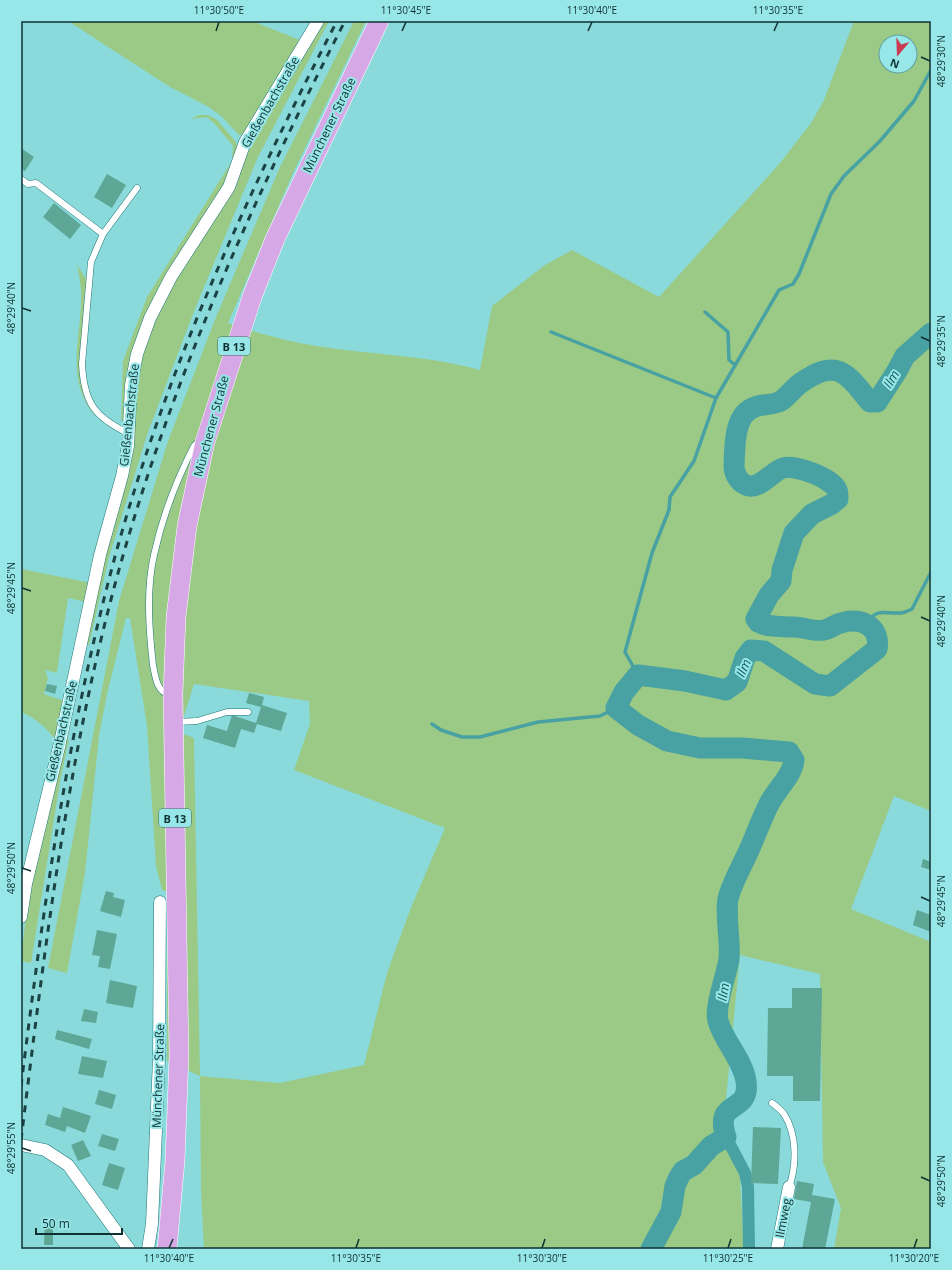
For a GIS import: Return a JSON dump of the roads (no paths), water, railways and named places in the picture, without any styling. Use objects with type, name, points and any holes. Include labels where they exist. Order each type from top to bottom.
[{"type":"main road","name":"Münchener Straße","points":[[173,694],[176,618],[182,554],[205,442],[238,333],[275,239],[379,21]]},
{"type":"main road","name":"B 13","points":[[167,1249],[175,1161],[179,1055],[173,694]]},
{"type":"street","name":"Gießenbachstraße","points":[[21,917],[26,884],[59,747],[100,555],[122,476],[128,446],[131,385],[137,354],[150,318],[172,276],[229,187],[245,142],[318,21]]},
{"type":"street","name":"Münchener Straße","points":[[148,1249],[152,1224],[159,1060],[160,902]]},
{"type":"street","points":[[21,1146],[45,1150],[68,1165],[129,1249]]},
{"type":"street","name":"Ilmweg","points":[[777,1249],[789,1187]]},
{"type":"lane","points":[[21,179],[28,184],[36,183],[103,234]]},
{"type":"lane","points":[[128,433],[112,426],[97,414],[88,398],[83,380],[84,333],[91,262],[103,234],[137,188]]},
{"type":"lane","points":[[173,694],[166,694],[161,690],[154,671],[150,632],[151,580],[154,555],[177,486],[194,446],[199,441],[205,442]]},
{"type":"lane","points":[[173,723],[197,721],[227,712],[248,712]]},
{"type":"lane","points":[[772,1103],[784,1113],[794,1138],[793,1170],[789,1187]]},
{"type":"waterway","points":[[638,675],[625,652],[652,553],[669,510],[670,497],[694,461],[716,398],[779,290],[793,284],[799,274],[831,194],[844,176],[880,141],[914,101],[931,70]]},
{"type":"waterway","points":[[705,312],[728,332],[729,360],[735,365]]},
{"type":"waterway","points":[[551,332],[716,398]]},
{"type":"waterway","name":"Ilm","points":[[651,1249],[671,1212],[675,1186],[679,1177],[683,1171],[694,1165],[711,1146],[726,1137],[723,1125],[724,1116],[743,1099],[746,1092],[746,1081],[741,1065],[724,1035],[717,1015],[719,999],[729,959],[727,917],[728,901],[733,883],[750,848],[766,809],[790,772],[794,760],[789,752],[742,748],[700,748],[667,741],[638,725],[616,708],[624,692],[638,675],[685,681],[726,690],[737,682],[745,658],[751,650],[764,651],[815,684],[830,686],[877,649],[876,634],[873,629],[868,625],[856,621],[848,621],[820,630],[767,625],[758,622],[756,619],[769,595],[781,581],[782,570],[794,533],[812,514],[832,504],[838,499],[838,493],[834,485],[821,477],[804,470],[789,467],[779,470],[758,484],[753,486],[746,485],[738,479],[735,473],[735,441],[739,424],[748,411],[758,406],[781,401],[800,383],[822,371],[839,371],[846,375],[870,402],[877,402],[905,356],[931,333]]},
{"type":"waterway","points":[[867,624],[874,615],[878,613],[902,613],[912,609],[931,572]]},
{"type":"waterway","points":[[432,724],[441,730],[462,737],[480,737],[538,722],[600,716],[616,708]]},
{"type":"waterway","points":[[726,1137],[745,1173],[748,1187],[749,1249]]},
{"type":"railway","points":[[21,1086],[46,898],[67,773],[92,649],[127,513],[151,440],[177,369],[236,227],[268,158],[337,21]]},
{"type":"railway","points":[[21,1140],[38,1001],[58,862],[82,724],[114,588],[135,514],[159,441],[214,298],[310,89],[345,21]]}]
